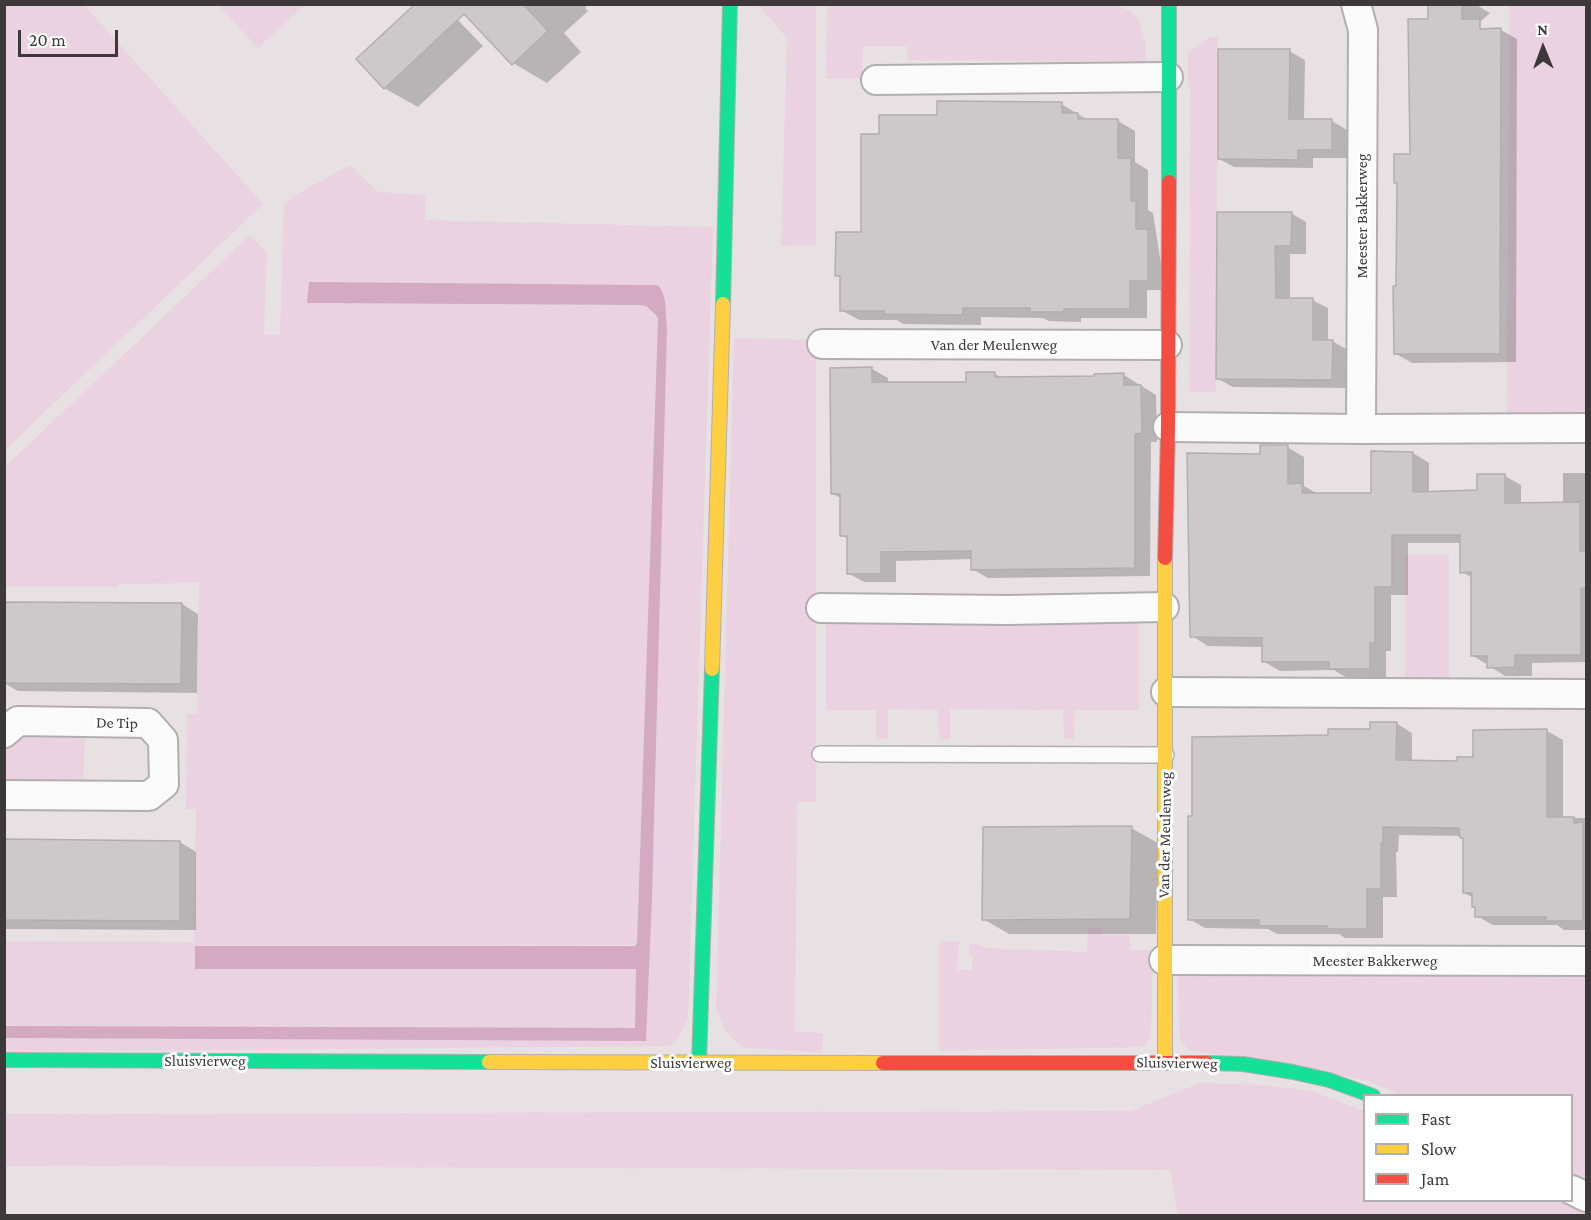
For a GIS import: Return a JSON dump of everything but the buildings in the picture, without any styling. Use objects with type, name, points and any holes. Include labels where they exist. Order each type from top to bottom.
[{"type":"street","points":[[699,1063],[725,250],[730,4]]},
{"type":"street","name":"Van der Meulenweg","points":[[1165,1062],[1166,692],[1164,608],[1168,427],[1169,4]]},
{"type":"street","name":"Meester Bakkerweg","points":[[1356,4],[1364,30],[1360,429]]},
{"type":"street","points":[[876,80],[1168,77]]},
{"type":"street","name":"Van der Meulenweg","points":[[822,344],[1167,345]]},
{"type":"street","points":[[1168,427],[1587,428]]},
{"type":"street","points":[[821,608],[1008,610],[1164,608]]},
{"type":"street","points":[[1166,692],[1587,694]]},
{"type":"street","name":"De Tip","points":[[4,733],[18,721],[148,723],[163,740],[164,784],[149,796],[4,795]]},
{"type":"street","name":"Meester Bakkerweg","points":[[1164,960],[1587,961]]},
{"type":"street","name":"Sluisvierweg","points":[[4,1060],[699,1063],[1165,1062],[1243,1065],[1293,1072],[1329,1080],[1370,1094]]},
{"type":"street","points":[[1573,1190],[1587,1197]]},
{"type":"lane","points":[[820,754],[1166,755]]},
{"type":"shaded area","points":[[4,5],[84,5],[263,204],[5,450]]},
{"type":"shaded area","points":[[218,5],[305,5],[258,48]]},
{"type":"shaded area","points":[[758,5],[816,5],[816,245],[781,246],[787,38]]},
{"type":"shaded area","points":[[827,5],[1117,5],[1131,12],[1138,19],[1146,44],[1146,62],[908,60],[907,46],[863,46],[862,79],[826,79]]},
{"type":"shaded area","points":[[1509,5],[1586,5],[1586,417],[1507,417]]},
{"type":"shaded area","points":[[1209,37],[1218,37],[1216,392],[1190,392],[1188,53]]},
{"type":"shaded area","points":[[350,165],[378,192],[426,195],[425,220],[713,227],[688,1018],[677,1040],[669,1046],[4,1052],[5,1038],[646,1041],[667,329],[653,285],[309,283],[307,303],[639,305],[646,306],[656,315],[658,319],[637,945],[195,947],[195,969],[637,969],[635,1029],[5,1026],[5,941],[194,942],[196,809],[186,809],[187,714],[197,713],[199,583],[118,584],[117,587],[5,587],[4,465],[6,466],[250,235],[267,253],[264,334],[280,335],[284,204],[302,191]]},
{"type":"shaded area","points":[[309,282],[654,285],[659,286],[662,291],[667,329],[646,1041],[5,1038],[5,1026],[635,1028],[636,969],[195,969],[195,946],[635,946],[637,943],[658,319],[646,306],[639,305],[307,303]]},
{"type":"shaded area","points":[[734,338],[816,340],[816,802],[797,802],[795,1032],[823,1033],[822,1053],[741,1047],[725,1030],[716,1009]]},
{"type":"shaded area","points":[[1405,555],[1449,555],[1449,682],[1405,682]]},
{"type":"shaded area","points":[[826,620],[1139,620],[1139,710],[1075,710],[1074,739],[1064,739],[1063,710],[950,709],[950,739],[939,739],[938,710],[888,709],[888,739],[876,739],[876,710],[826,710]]},
{"type":"shaded area","points":[[17,731],[85,733],[83,790],[5,789],[4,742]]},
{"type":"shaded area","points":[[1088,928],[1102,928],[1103,935],[1130,935],[1130,950],[1153,950],[1151,1037],[1143,1047],[939,1051],[939,941],[959,941],[957,970],[972,970],[973,955],[969,954],[969,944],[981,945],[985,948],[1087,952]]},
{"type":"shaded area","points":[[1586,972],[1586,1185],[1573,1178],[1573,1094],[1399,1094],[1366,1080],[1189,1050],[1180,1040],[1178,978],[1182,974]]},
{"type":"shaded area","points":[[1200,1083],[1264,1085],[1312,1091],[1363,1111],[1363,1202],[1561,1202],[1586,1215],[1178,1215],[1170,1170],[5,1166],[5,1114],[1131,1111]]},
{"type":"traffic: fast","points":[[723,304],[730,4]]},
{"type":"traffic: fast","points":[[1169,4],[1169,182]]},
{"type":"traffic: fast","points":[[699,1063],[712,669]]},
{"type":"traffic: fast","points":[[4,1060],[489,1062]]},
{"type":"traffic: fast","points":[[1207,1063],[1243,1064],[1293,1072],[1329,1080],[1368,1094]]},
{"type":"traffic: slow","points":[[712,669],[723,304]]},
{"type":"traffic: slow","points":[[1165,558],[1165,1062]]},
{"type":"traffic: slow","points":[[489,1062],[883,1063]]},
{"type":"traffic: jam","points":[[1165,558],[1169,182]]},
{"type":"traffic: jam","points":[[883,1063],[1207,1063]]}]
